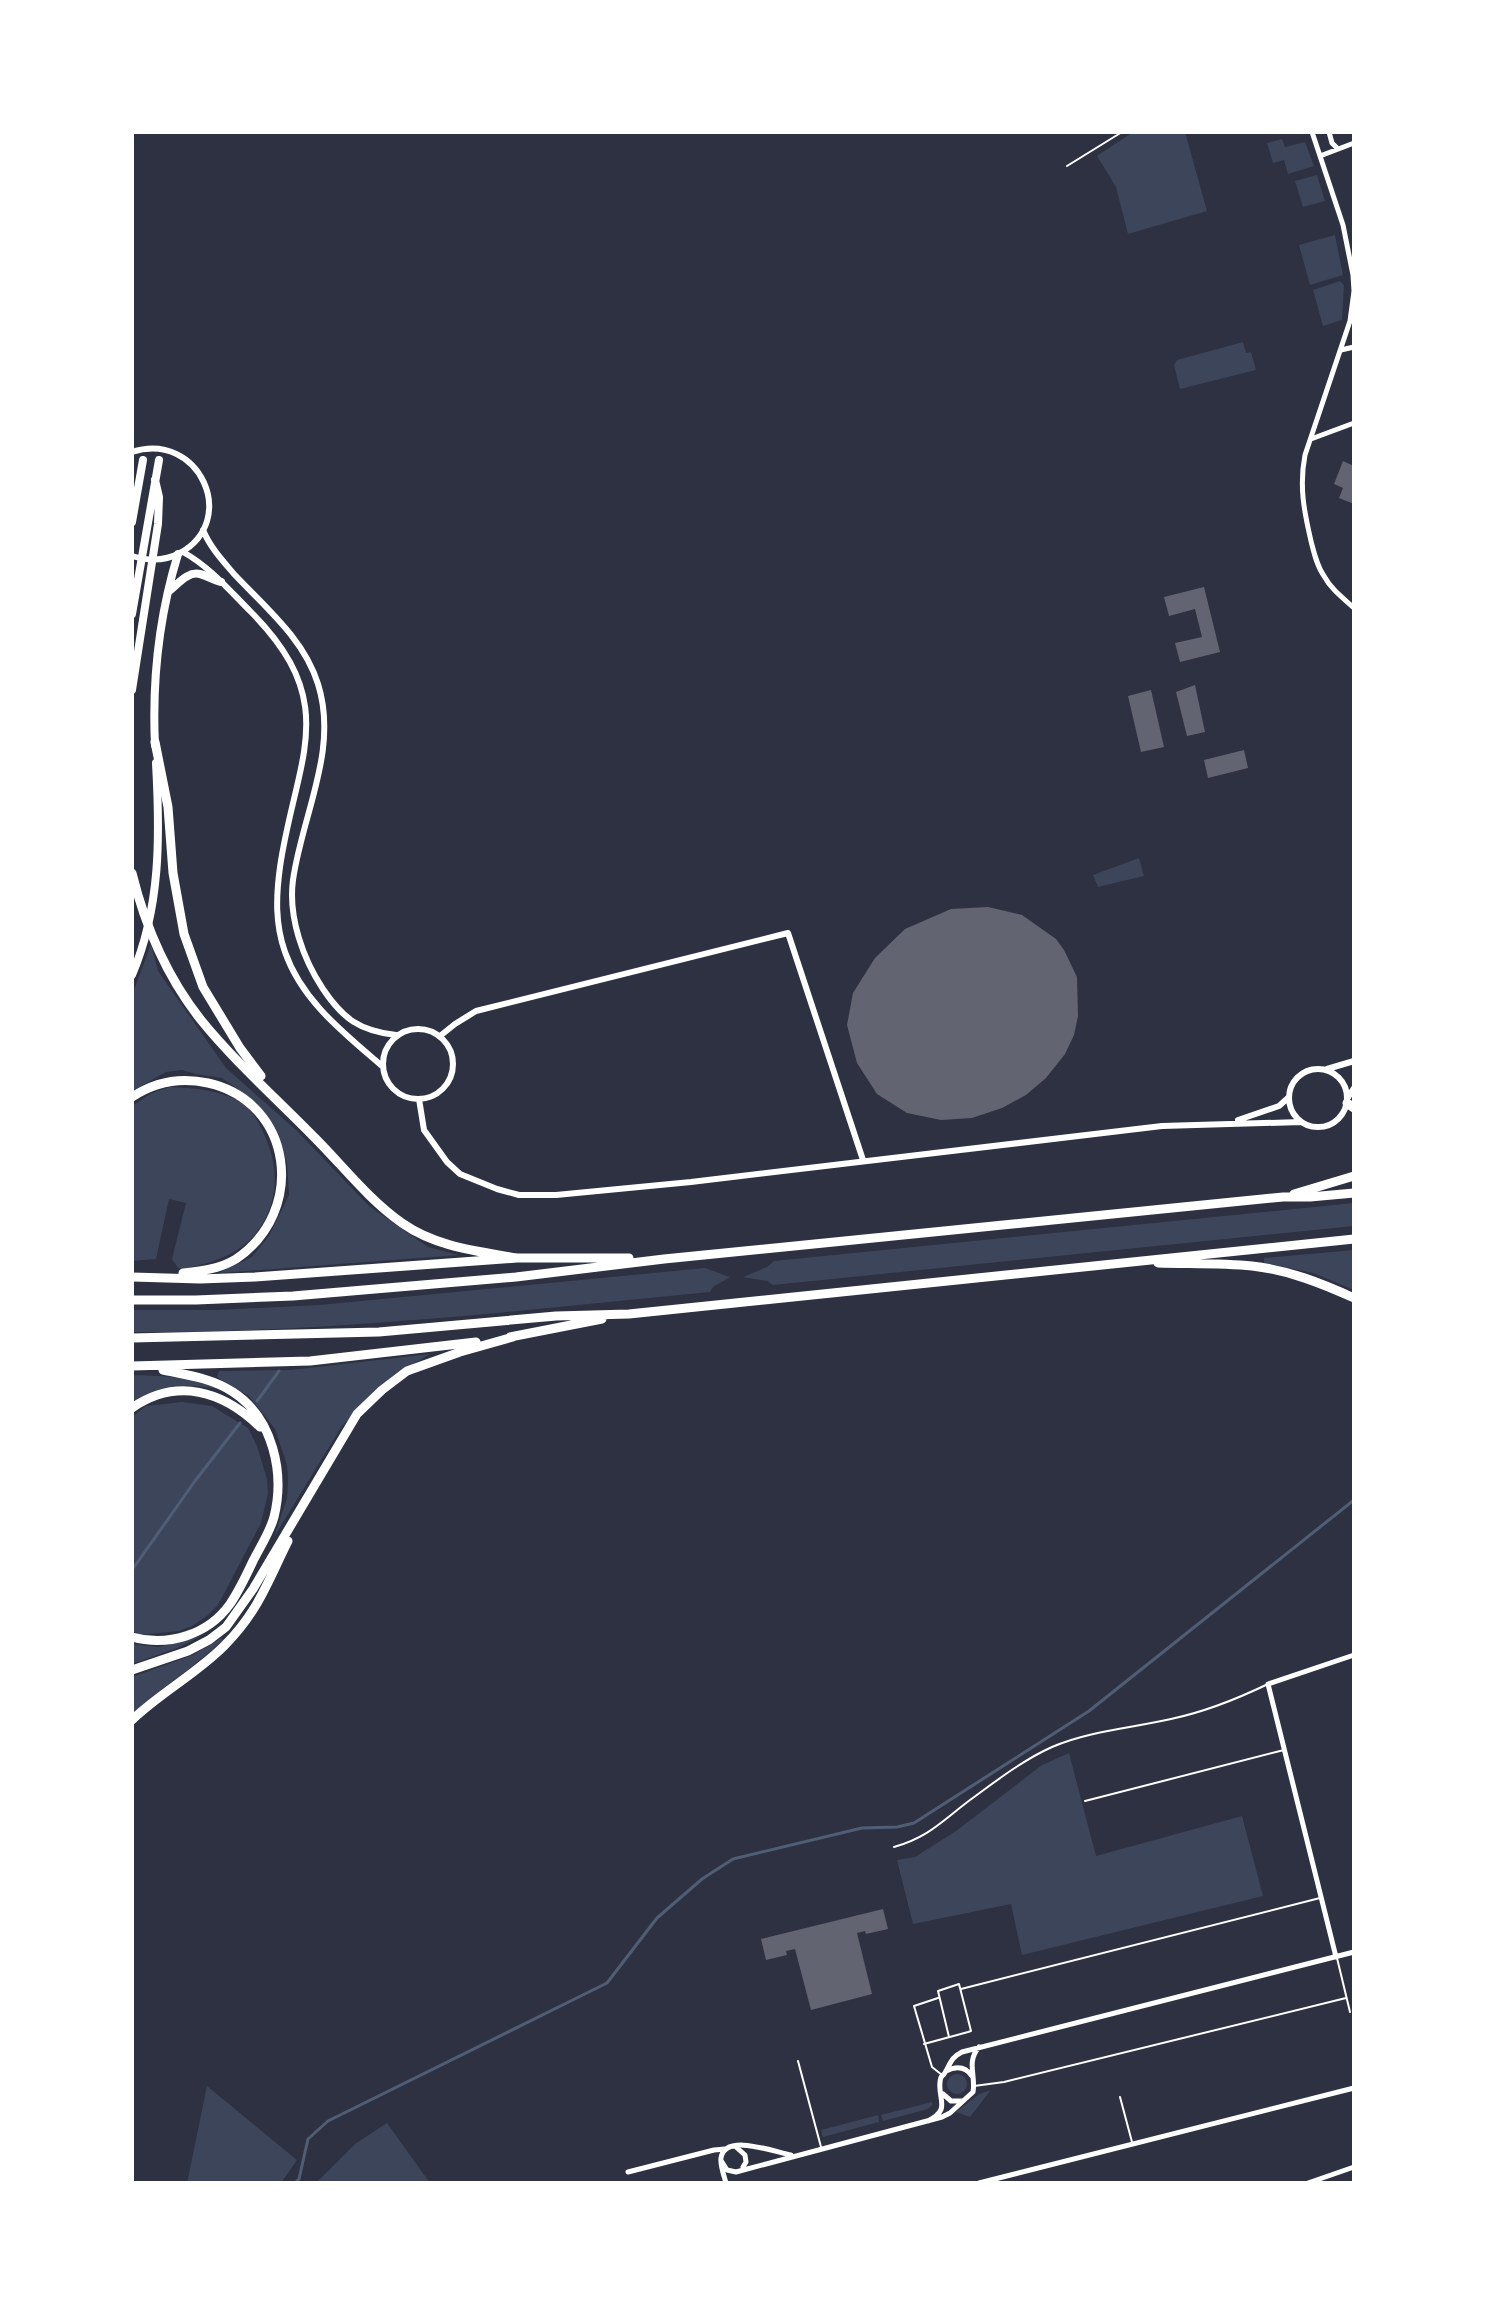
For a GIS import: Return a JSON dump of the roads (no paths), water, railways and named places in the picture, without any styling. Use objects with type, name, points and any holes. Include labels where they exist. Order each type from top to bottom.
[{"type":"highway","points":[[132,522],[143,460]]},
{"type":"highway","points":[[132,614],[159,460]]},
{"type":"highway","points":[[132,690],[158,524],[159,497],[155,480]]},
{"type":"highway","points":[[132,975],[152,910],[158,866],[159,810],[153,703],[161,630],[180,553]]},
{"type":"highway","points":[[169,592],[191,574],[221,582]]},
{"type":"highway","points":[[155,742],[168,807],[173,873],[184,934],[203,987],[240,1048],[288,1110]]},
{"type":"highway","points":[[132,873],[154,943],[185,996],[216,1037],[368,1193],[402,1223],[444,1245],[517,1258]]},
{"type":"highway","points":[[132,1097],[147,1087],[187,1078],[227,1087],[253,1105],[270,1128],[281,1157],[282,1187],[274,1216],[258,1240],[234,1259],[209,1270],[153,1277]]},
{"type":"highway","points":[[1283,1197],[1354,1176]]},
{"type":"highway","points":[[132,1300],[245,1299],[348,1292],[1283,1197],[1354,1193]]},
{"type":"highway","points":[[132,1338],[379,1332],[556,1316],[629,1314],[1354,1239]]},
{"type":"highway","points":[[132,1277],[255,1277],[517,1258],[664,1259]]},
{"type":"highway","points":[[1118,1262],[1254,1266],[1314,1281],[1354,1298]]},
{"type":"highway","points":[[144,1367],[310,1361],[426,1349],[513,1337],[629,1314]]},
{"type":"highway","points":[[132,1670],[188,1651],[226,1627],[253,1589],[357,1414],[382,1390],[407,1371],[513,1337]]},
{"type":"highway","points":[[132,1366],[209,1380],[230,1390],[247,1403],[268,1435],[278,1467],[273,1521],[229,1605],[212,1623],[184,1637],[157,1641],[132,1637]]},
{"type":"highway","points":[[132,1408],[163,1394],[185,1391],[207,1393],[231,1403],[268,1435]]},
{"type":"highway","points":[[132,1720],[223,1647],[249,1617],[269,1585],[321,1473]]},
{"type":"street","points":[[1322,132],[1312,134],[1343,225],[1353,275],[1350,321],[1305,455],[1302,504],[1324,577],[1354,608]]},
{"type":"street","points":[[1329,132],[1332,143],[1338,149]]},
{"type":"street","points":[[1320,156],[1354,143]]},
{"type":"street","points":[[1341,350],[1354,347]]},
{"type":"street","points":[[1310,439],[1354,423]]},
{"type":"street","points":[[132,556],[152,560],[180,553],[203,530],[209,511],[206,485],[196,468],[186,459],[158,448],[133,452]]},
{"type":"street","points":[[203,530],[210,545],[228,567],[287,629],[310,664],[322,698],[325,737],[292,882],[295,922],[302,949],[311,971],[337,1007],[360,1027],[396,1035]]},
{"type":"street","points":[[180,553],[199,561],[260,621],[292,664],[301,683],[307,710],[305,745],[285,834],[276,894],[277,922],[284,950],[305,993],[382,1066]]},
{"type":"street","points":[[440,1036],[476,1011],[788,933],[863,1160]]},
{"type":"street","points":[[418,1028],[430,1030],[448,1045],[453,1068],[450,1079],[434,1095],[419,1099],[401,1095],[391,1088],[382,1066],[383,1055],[396,1035],[418,1028]]},
{"type":"street","points":[[1301,1122],[1292,1111],[1289,1097],[1292,1086],[1300,1076],[1312,1070],[1325,1070],[1354,1061]]},
{"type":"street","points":[[1325,1070],[1341,1081],[1350,1104]]},
{"type":"street","points":[[419,1099],[424,1130],[447,1162],[460,1174],[519,1195],[556,1195],[691,1182],[1148,1127],[1301,1122],[1313,1127],[1329,1126],[1340,1118],[1350,1104],[1354,1088]]},
{"type":"street","points":[[1227,1123],[1264,1113],[1289,1097]]},
{"type":"street","points":[[1336,1957],[1268,1684],[1354,1655]]},
{"type":"street","points":[[928,2121],[937,2116],[942,2107],[944,2073],[957,2054],[1354,1952]]},
{"type":"street","points":[[722,2162],[728,2171],[738,2171],[947,2115],[970,2096],[974,2083],[971,2064],[974,2053],[980,2047]]},
{"type":"street","points":[[944,2073],[962,2068],[969,2072],[974,2083]]},
{"type":"street","points":[[979,2183],[1354,2088]]},
{"type":"street","points":[[941,2090],[951,2101],[964,2100]]},
{"type":"street","points":[[628,2172],[714,2150],[753,2145],[794,2156]]},
{"type":"street","points":[[729,2148],[722,2155],[722,2162],[732,2182]]},
{"type":"street","points":[[729,2148],[740,2149],[745,2155],[745,2165],[732,2182]]},
{"type":"street","points":[[1308,2183],[1354,2167]]},
{"type":"lane","points":[[1067,166],[1122,132]]},
{"type":"lane","points":[[894,1847],[938,1827],[969,1801],[1051,1747],[1081,1737],[1173,1719],[1231,1701],[1268,1684]]},
{"type":"lane","points":[[1085,1801],[1285,1750]]},
{"type":"lane","points":[[961,1989],[1322,1898]]},
{"type":"lane","points":[[1336,1957],[1350,2012]]},
{"type":"lane","points":[[924,2044],[949,2037],[971,2030],[959,1984],[938,1991],[949,2037]]},
{"type":"lane","points":[[939,1997],[914,2006],[932,2067],[944,2073]]},
{"type":"lane","points":[[974,2083],[985,2086],[1004,2082],[1346,1998]]},
{"type":"lane","points":[[798,2061],[821,2149]]},
{"type":"lane","points":[[1120,2097],[1132,2143]]},
{"type":"waterway","points":[[257,1401],[279,1371]]},
{"type":"waterway","points":[[132,1570],[240,1423]]},
{"type":"waterway","points":[[295,2183],[299,2179],[308,2139],[328,2121],[607,1983],[657,1918],[702,1879],[733,1859],[862,1828],[914,1823],[1089,1711],[1354,1500]]}]
